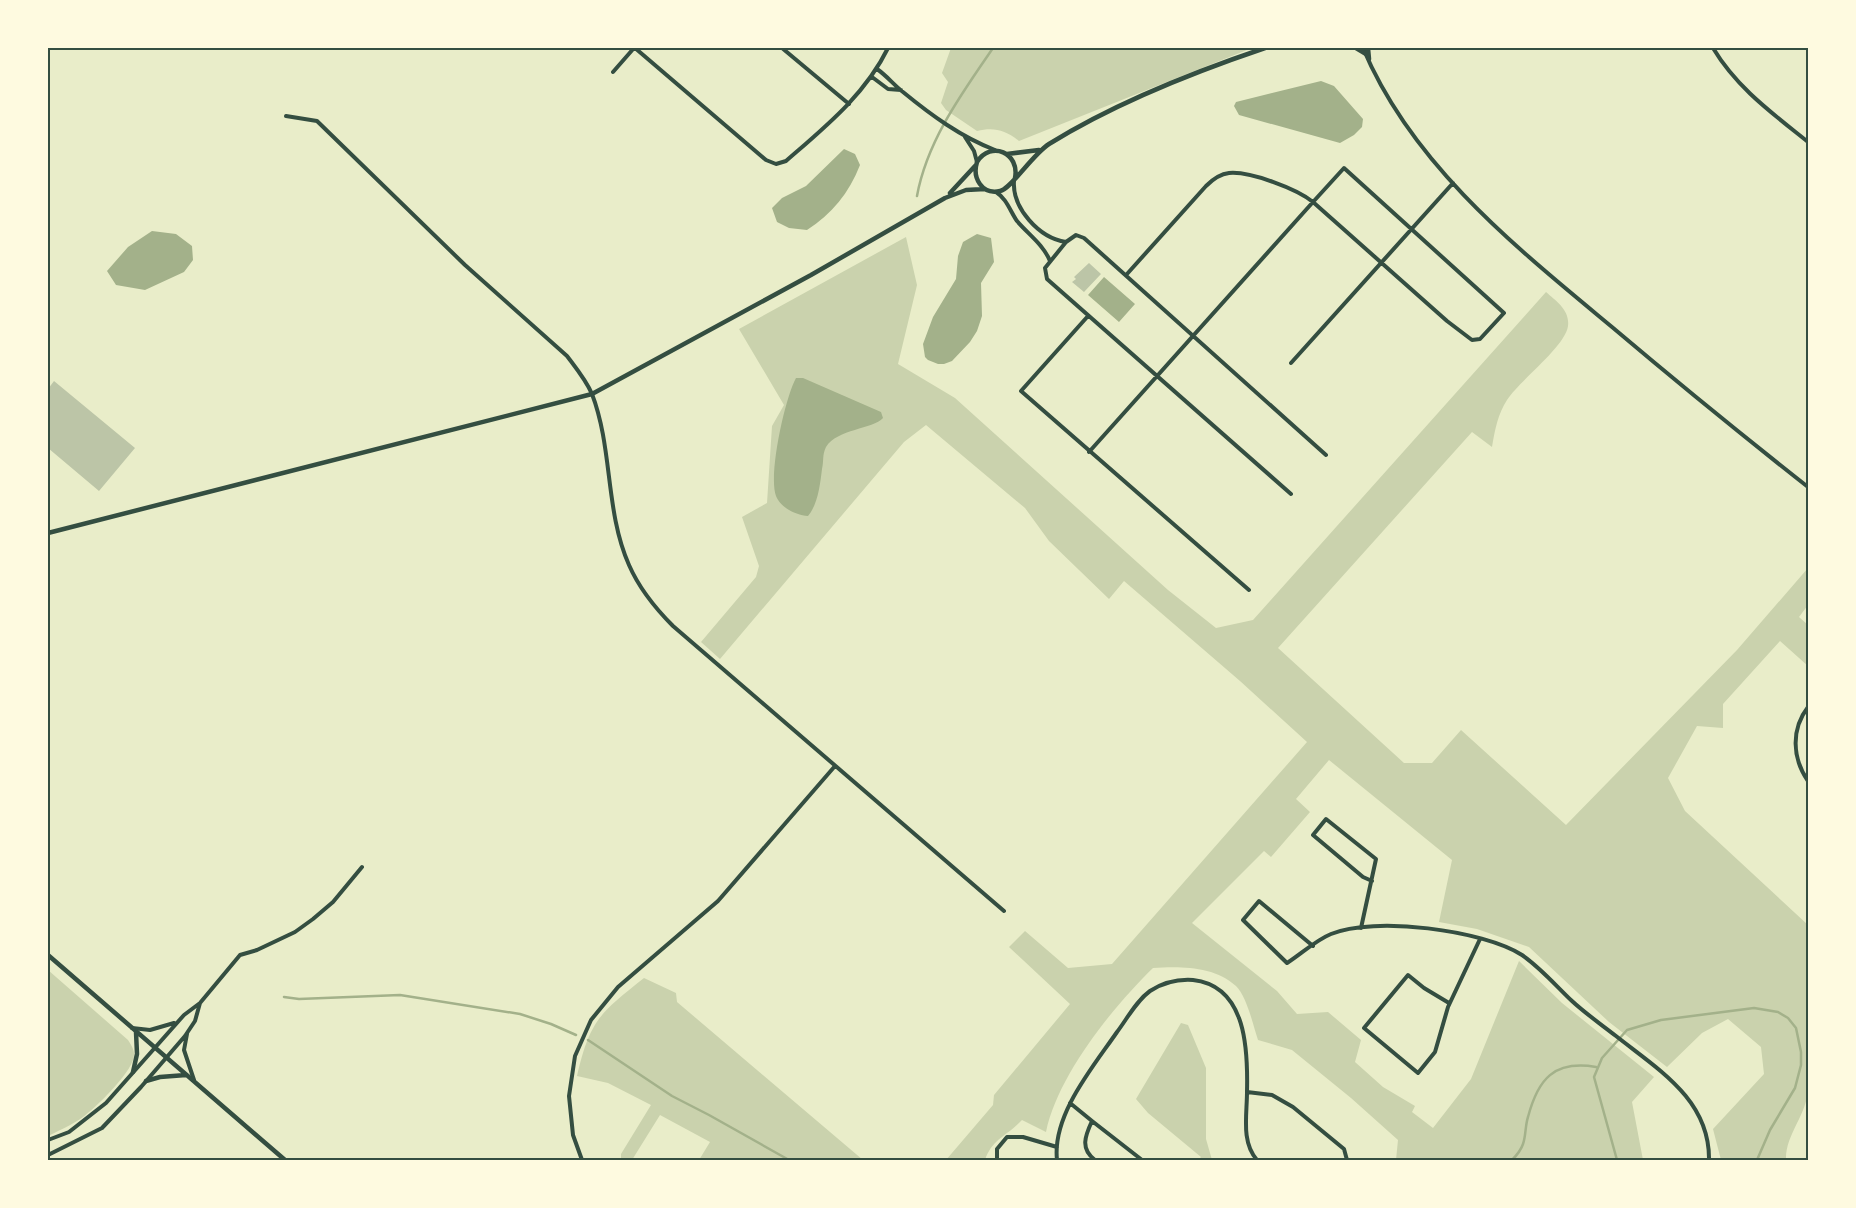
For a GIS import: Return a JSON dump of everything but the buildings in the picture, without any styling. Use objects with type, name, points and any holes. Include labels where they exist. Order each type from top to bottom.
[{"type":"street","points":[[614,72],[635,48],[766,160],[776,164],[786,161],[849,104],[872,77],[888,48]]},
{"type":"street","points":[[782,48],[849,104]]},
{"type":"street","points":[[996,192],[1007,189],[1040,150],[1081,126],[1132,101],[1265,48]]},
{"type":"street","points":[[1356,48],[1368,57]]},
{"type":"street","points":[[1363,48],[1406,126],[1453,183],[1512,241],[1587,306],[1808,487]]},
{"type":"street","points":[[1368,48],[1368,57]]},
{"type":"street","points":[[1714,48],[1725,67],[1745,91],[1808,142]]},
{"type":"street","points":[[877,69],[895,82],[901,90],[963,136],[1007,154],[1040,150]]},
{"type":"street","points":[[872,77],[888,89],[901,90]]},
{"type":"street","points":[[286,116],[317,122],[465,266],[567,356],[592,394],[604,441],[620,539],[629,564],[643,591],[673,626],[1004,911]]},
{"type":"street","points":[[963,136],[974,151],[975,176],[985,189]]},
{"type":"street","points":[[945,198],[984,154],[995,150]]},
{"type":"street","points":[[1007,154],[1016,165],[1017,202],[1025,215],[1050,237],[1066,242]]},
{"type":"street","points":[[1090,452],[1157,376],[1194,336],[1314,202],[1344,168],[1504,313],[1480,339],[1472,340],[1463,335],[1314,202],[1288,187],[1239,173],[1224,174],[1206,186],[1127,274]]},
{"type":"street","points":[[1291,363],[1453,183]]},
{"type":"street","points":[[48,533],[592,394],[811,275],[945,198],[966,190],[985,189],[996,192],[1006,201],[1019,222],[1045,250],[1050,261]]},
{"type":"street","points":[[1291,494],[1047,280],[1044,271],[1066,242],[1076,235],[1084,238],[1127,274],[1326,455]]},
{"type":"street","points":[[1088,316],[1021,391],[1249,590]]},
{"type":"street","points":[[1808,707],[1800,720],[1795,741],[1798,762],[1808,780]]},
{"type":"street","points":[[582,1160],[572,1128],[570,1090],[575,1056],[591,1020],[618,986],[718,901],[835,766]]},
{"type":"street","points":[[1361,928],[1372,881],[1376,859],[1326,819],[1313,835],[1364,877],[1372,881]]},
{"type":"street","points":[[48,1140],[69,1132],[106,1103],[177,1023],[200,1003],[240,955],[257,950],[295,932],[314,919],[333,902],[362,867]]},
{"type":"street","points":[[1313,946],[1259,902],[1243,920],[1287,963],[1313,946],[1330,934],[1361,928],[1423,926],[1480,939],[1510,949],[1532,963],[1574,1003],[1683,1091],[1694,1104],[1706,1134],[1709,1160]]},
{"type":"street","points":[[1449,1003],[1424,988],[1408,975],[1364,1028],[1418,1073],[1435,1052],[1449,1003],[1480,939]]},
{"type":"street","points":[[48,955],[285,1160]]},
{"type":"street","points":[[1057,1160],[1057,1147],[1070,1103],[1140,1000],[1159,985],[1181,980],[1196,981],[1212,986],[1225,996],[1235,1008],[1241,1021],[1246,1045],[1247,1143],[1250,1152],[1257,1160]]},
{"type":"street","points":[[48,1155],[102,1128],[146,1081],[196,1021],[200,1003]]},
{"type":"street","points":[[131,1027],[158,1029],[177,1023]]},
{"type":"street","points":[[188,1031],[184,1050],[194,1082]]},
{"type":"street","points":[[133,1072],[137,1054],[136,1032]]},
{"type":"street","points":[[146,1081],[160,1076],[186,1075]]},
{"type":"street","points":[[1247,1092],[1272,1095],[1293,1106],[1344,1149],[1347,1160]]},
{"type":"street","points":[[1070,1103],[1142,1160]]},
{"type":"street","points":[[1092,1120],[1084,1140],[1086,1149],[1095,1160]]},
{"type":"street","points":[[997,1160],[997,1149],[1006,1137],[1023,1138],[1057,1147]]},
{"type":"shaded area","points":[[951,48],[1252,48],[1019,141],[999,130],[977,131],[946,110],[941,103],[948,82],[942,73]]},
{"type":"shaded area","points":[[1321,81],[1334,86],[1363,119],[1362,127],[1354,135],[1340,143],[1239,115],[1234,106],[1236,102]]},
{"type":"shaded area","points":[[844,149],[855,154],[860,165],[851,185],[832,210],[807,230],[789,228],[777,222],[772,208],[782,198],[806,186]]},
{"type":"shaded area","points":[[152,231],[176,234],[192,246],[193,260],[184,272],[145,290],[116,285],[107,271],[128,247]]},
{"type":"shaded area","points":[[977,234],[991,238],[994,262],[981,283],[982,316],[977,331],[970,342],[952,361],[938,364],[925,357],[923,344],[933,317],[956,279],[958,256],[963,242]]},
{"type":"shaded area","points":[[906,237],[917,285],[898,364],[955,398],[1168,590],[1216,628],[1253,620],[1546,292],[1558,302],[1567,315],[1568,326],[1565,334],[1559,344],[1507,400],[1497,422],[1492,447],[1472,432],[1278,648],[1404,763],[1432,763],[1461,730],[1566,825],[1737,650],[1808,568],[1808,605],[1799,617],[1808,625],[1808,666],[1780,641],[1723,704],[1723,728],[1697,726],[1668,778],[1685,811],[1808,925],[1810,1028],[1808,1089],[1804,1108],[1789,1142],[1786,1160],[1721,1160],[1713,1129],[1764,1074],[1761,1047],[1728,1019],[1702,1033],[1667,1067],[1609,1022],[1529,947],[1477,929],[1439,922],[1452,860],[1329,760],[1296,799],[1310,812],[1271,857],[1264,851],[1192,923],[1277,991],[1297,1014],[1328,1012],[1361,1040],[1355,1062],[1383,1087],[1415,1106],[1412,1112],[1433,1128],[1471,1079],[1519,961],[1562,1003],[1654,1077],[1632,1102],[1643,1160],[1396,1160],[1398,1140],[1351,1098],[1292,1050],[1258,1040],[1246,1004],[1236,986],[1218,974],[1174,967],[1153,968],[1104,1022],[1074,1066],[1062,1088],[1052,1110],[1046,1132],[1022,1120],[996,1142],[985,1160],[946,1160],[993,1105],[994,1095],[1070,1004],[1009,947],[1025,931],[1068,968],[1112,964],[1307,742],[1240,681],[1124,581],[1109,599],[1049,541],[1025,508],[926,425],[904,442],[720,659],[701,642],[756,577],[759,566],[742,517],[767,503],[772,426],[784,405],[739,329]]},
{"type":"shaded area","points":[[1104,277],[1135,304],[1119,322],[1088,295]]},
{"type":"shaded area","points":[[796,378],[803,378],[881,412],[883,418],[871,425],[838,436],[826,447],[818,494],[808,516],[794,512],[781,504],[776,496],[774,486],[779,437],[787,402]]},
{"type":"shaded area","points":[[48,970],[128,1040],[134,1054],[133,1060],[123,1077],[101,1101],[80,1119],[48,1136]]},
{"type":"shaded area","points":[[644,978],[676,993],[677,1002],[863,1160],[699,1160],[710,1142],[660,1115],[632,1160],[621,1160],[621,1154],[651,1105],[608,1083],[577,1076],[587,1042],[599,1019],[617,1000]]},
{"type":"shaded area","points":[[1181,1023],[1188,1025],[1206,1068],[1206,1139],[1212,1160],[1198,1160],[1201,1157],[1148,1113],[1136,1099]]},
{"type":"waterway","points":[[917,196],[922,176],[937,137],[958,100],[993,48]]},
{"type":"waterway","points":[[284,997],[299,999],[400,995],[520,1014],[551,1024],[576,1035]]},
{"type":"waterway","points":[[1617,1160],[1594,1077],[1602,1058],[1627,1030],[1661,1020],[1754,1008],[1778,1012],[1788,1018],[1796,1028],[1801,1052],[1801,1065],[1795,1088],[1770,1130],[1757,1160]]},
{"type":"waterway","points":[[588,1040],[672,1096],[789,1160]]},
{"type":"waterway","points":[[1512,1160],[1518,1153],[1525,1138],[1527,1120],[1537,1092],[1550,1075],[1569,1067],[1596,1067]]}]
